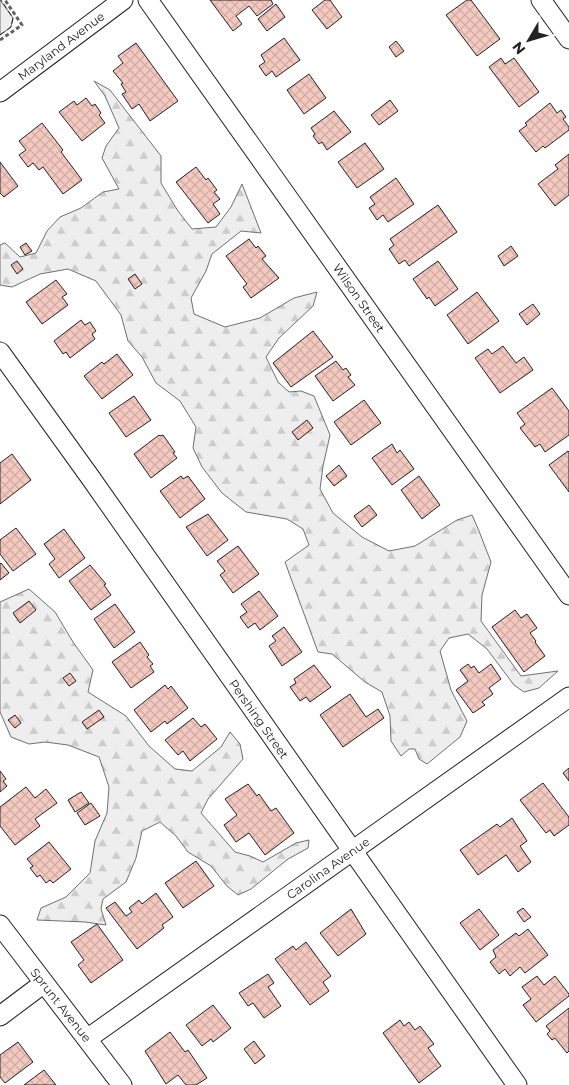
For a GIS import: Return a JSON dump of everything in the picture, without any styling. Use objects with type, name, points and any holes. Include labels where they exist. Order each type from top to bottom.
[{"type":"street","name":"Maryland Avenue","points":[[0,92],[123,0]]},
{"type":"street","name":"Wilson Street","points":[[148,0],[569,595]]},
{"type":"street","points":[[541,0],[569,39]]},
{"type":"street","name":"Pershing Street","points":[[0,352],[517,1085]]},
{"type":"street","name":"Carolina Avenue","points":[[88,1039],[569,697]]},
{"type":"street","name":"Sprunt Avenue","points":[[0,925],[122,1085]]},
{"type":"street","points":[[0,1016],[44,983]]},
{"type":"path","points":[[0,40],[22,25],[5,0]]},
{"type":"green space","points":[[0,0],[13,18],[11,27],[0,35]]},
{"type":"green space","points":[[94,81],[110,90],[161,156],[161,183],[178,211],[192,229],[216,227],[231,207],[242,184],[261,233],[241,231],[212,254],[206,271],[191,298],[194,314],[225,327],[260,318],[294,298],[317,292],[313,306],[279,338],[266,357],[278,382],[289,392],[301,391],[314,396],[330,435],[320,489],[333,513],[362,537],[389,551],[415,546],[457,520],[472,515],[491,562],[482,595],[481,621],[521,676],[558,671],[539,688],[524,692],[514,685],[487,649],[468,634],[449,638],[440,651],[451,690],[467,721],[460,737],[427,764],[419,759],[415,749],[409,749],[401,756],[391,741],[390,716],[382,692],[365,682],[332,654],[318,652],[285,562],[309,545],[303,529],[287,519],[246,512],[222,493],[202,467],[193,448],[196,427],[180,401],[156,383],[142,357],[128,341],[121,315],[96,281],[68,269],[40,274],[12,287],[0,285],[0,245],[5,243],[20,257],[36,253],[47,231],[60,217],[81,208],[103,192],[119,189],[102,158],[106,146],[119,128],[105,96]]},
{"type":"green space","points":[[29,589],[55,612],[93,670],[88,692],[126,716],[149,746],[175,769],[192,771],[221,747],[230,732],[240,744],[243,759],[208,799],[201,813],[235,852],[263,862],[296,843],[309,840],[308,848],[288,859],[251,889],[238,895],[227,886],[211,866],[188,852],[176,836],[160,822],[142,831],[136,858],[126,882],[103,899],[101,909],[106,925],[37,920],[41,908],[66,897],[90,873],[95,841],[107,813],[109,787],[99,757],[68,745],[45,742],[29,744],[11,737],[0,712],[0,602]]},
{"type":"building","points":[[210,0],[271,0],[273,4],[257,16],[249,6],[236,16],[242,24],[233,31]]},
{"type":"building","points":[[325,0],[330,0],[342,17],[327,29],[312,10]]},
{"type":"building","points":[[467,0],[471,0],[500,39],[477,56],[446,15]]},
{"type":"building","points":[[276,4],[285,17],[267,31],[258,19]]},
{"type":"building","points":[[284,38],[300,60],[276,77],[272,71],[266,76],[259,66],[265,62],[261,55]]},
{"type":"building","points":[[396,41],[404,51],[396,57],[389,47]]},
{"type":"building","points":[[136,43],[178,101],[150,121],[139,104],[132,109],[122,94],[126,92],[121,84],[123,83],[113,71],[123,63],[118,56]]},
{"type":"building","points":[[501,58],[505,64],[514,58],[539,92],[519,107],[489,67]]},
{"type":"building","points":[[309,74],[326,98],[304,114],[287,90]]},
{"type":"building","points":[[86,98],[92,106],[95,104],[101,113],[99,115],[105,123],[82,141],[59,112],[74,101],[77,105]]},
{"type":"building","points":[[390,100],[398,111],[379,125],[371,115]]},
{"type":"building","points":[[550,103],[557,113],[561,110],[566,117],[563,119],[569,130],[545,148],[543,146],[536,152],[519,131],[527,125],[525,123]]},
{"type":"building","points":[[334,111],[351,132],[327,150],[322,142],[319,144],[313,136],[315,134],[311,128]]},
{"type":"building","points":[[42,123],[63,150],[61,152],[82,180],[63,194],[43,167],[39,170],[33,163],[28,167],[19,155],[26,150],[19,141]]},
{"type":"building","points":[[365,143],[384,169],[357,188],[338,162]]},
{"type":"building","points":[[569,154],[569,195],[555,206],[538,184],[558,169],[555,165]]},
{"type":"building","points":[[0,162],[18,186],[4,197],[0,193]]},
{"type":"building","points":[[196,167],[217,190],[214,192],[220,199],[213,204],[220,214],[208,223],[176,182]]},
{"type":"building","points":[[396,178],[414,204],[388,222],[383,215],[377,220],[369,208],[375,204],[370,197]]},
{"type":"building","points":[[438,205],[457,232],[409,266],[405,260],[399,264],[389,249],[394,245],[390,239]]},
{"type":"building","points":[[249,239],[266,256],[262,259],[279,278],[251,298],[243,287],[247,284],[226,256]]},
{"type":"building","points":[[26,243],[32,251],[25,255],[20,247]]},
{"type":"building","points":[[511,246],[518,256],[504,266],[498,256]]},
{"type":"building","points":[[17,261],[23,269],[17,274],[11,265]]},
{"type":"building","points":[[438,261],[458,289],[435,306],[429,297],[427,299],[413,279]]},
{"type":"building","points":[[135,274],[142,284],[135,289],[128,279]]},
{"type":"building","points":[[56,280],[67,294],[62,297],[68,305],[42,324],[26,302]]},
{"type":"building","points":[[477,292],[499,321],[468,344],[447,315]]},
{"type":"building","points":[[533,304],[540,314],[527,325],[519,314]]},
{"type":"building","points":[[81,320],[85,325],[90,322],[96,331],[92,334],[95,339],[70,358],[66,352],[63,354],[54,341]]},
{"type":"building","points":[[313,331],[333,357],[291,387],[273,363]]},
{"type":"building","points":[[503,346],[516,363],[524,357],[533,370],[500,393],[475,358],[488,349],[492,354]]},
{"type":"building","points":[[117,354],[133,375],[102,399],[84,376],[102,362],[104,364]]},
{"type":"building","points":[[336,361],[343,370],[346,368],[351,375],[348,377],[355,385],[333,401],[315,376]]},
{"type":"building","points":[[552,388],[569,411],[569,435],[545,452],[540,444],[535,447],[520,428],[525,424],[517,413]]},
{"type":"building","points":[[134,396],[151,420],[126,437],[109,413]]},
{"type":"building","points":[[364,400],[381,423],[351,445],[334,422]]},
{"type":"building","points":[[307,420],[313,428],[298,440],[292,432]]},
{"type":"building","points":[[159,435],[163,435],[177,458],[151,478],[134,454]]},
{"type":"building","points":[[392,444],[397,453],[400,450],[414,469],[392,485],[372,458]]},
{"type":"building","points":[[569,452],[569,492],[549,465]]},
{"type":"building","points":[[12,454],[31,480],[0,504],[0,463]]},
{"type":"building","points":[[339,465],[347,476],[334,486],[326,476]]},
{"type":"building","points":[[181,476],[183,479],[188,476],[205,499],[180,518],[160,491]]},
{"type":"building","points":[[419,476],[440,505],[422,519],[401,490]]},
{"type":"building","points":[[369,505],[377,515],[362,527],[354,516]]},
{"type":"building","points":[[208,514],[228,540],[207,556],[186,527]]},
{"type":"building","points":[[16,528],[36,554],[13,571],[0,554],[0,540]]},
{"type":"building","points":[[64,529],[85,558],[59,578],[49,564],[55,559],[44,544]]},
{"type":"building","points":[[238,546],[259,574],[233,593],[220,575],[225,571],[217,561]]},
{"type":"building","points":[[0,564],[9,573],[0,580]]},
{"type":"building","points":[[90,565],[106,584],[104,585],[111,595],[91,610],[69,581]]},
{"type":"building","points":[[259,591],[278,616],[260,630],[255,623],[248,628],[240,617],[247,612],[241,604]]},
{"type":"building","points":[[29,601],[36,610],[20,623],[13,613]]},
{"type":"building","points":[[115,604],[135,632],[114,648],[94,619]]},
{"type":"building","points":[[515,610],[521,618],[527,614],[537,628],[530,633],[545,656],[524,672],[492,627]]},
{"type":"building","points":[[284,627],[302,652],[282,666],[269,646],[276,641],[272,636]]},
{"type":"building","points":[[140,642],[149,655],[147,657],[153,664],[150,666],[154,672],[131,688],[112,662]]},
{"type":"building","points":[[468,664],[471,668],[474,666],[479,673],[491,664],[501,679],[489,688],[493,694],[482,702],[485,705],[473,713],[456,690],[468,681],[460,670]]},
{"type":"building","points":[[314,665],[331,687],[310,702],[306,697],[300,701],[290,687],[296,683],[294,679]]},
{"type":"building","points":[[70,673],[76,681],[69,686],[63,678]]},
{"type":"building","points":[[165,685],[168,689],[171,686],[188,708],[167,724],[165,721],[151,732],[134,710]]},
{"type":"building","points":[[350,694],[366,717],[378,709],[384,718],[343,747],[320,715]]},
{"type":"building","points":[[99,710],[104,717],[87,729],[82,722]]},
{"type":"building","points":[[15,715],[21,723],[15,728],[8,720]]},
{"type":"building","points":[[193,718],[201,727],[205,724],[217,739],[190,761],[183,751],[178,755],[165,740]]},
{"type":"building","points":[[569,768],[569,781],[563,773]]},
{"type":"building","points":[[0,771],[6,779],[3,781],[7,786],[0,792]]},
{"type":"building","points":[[543,783],[569,817],[569,825],[554,836],[550,830],[546,833],[520,800]]},
{"type":"building","points":[[248,784],[257,796],[259,794],[271,811],[276,808],[294,833],[265,855],[249,833],[236,842],[224,825],[237,815],[225,799]]},
{"type":"building","points":[[26,787],[35,798],[46,789],[57,803],[35,819],[40,826],[15,845],[0,826],[0,807]]},
{"type":"building","points":[[81,792],[89,803],[75,812],[68,800]]},
{"type":"building","points":[[91,803],[100,816],[85,825],[77,813]]},
{"type":"building","points":[[512,818],[527,841],[520,846],[531,862],[518,872],[506,855],[478,875],[460,850],[497,824],[500,827]]},
{"type":"building","points":[[49,842],[71,869],[53,883],[50,880],[46,883],[40,875],[37,877],[30,868],[33,866],[27,859]]},
{"type":"building","points":[[196,861],[214,886],[183,908],[165,883]]},
{"type":"building","points":[[156,893],[173,917],[162,925],[164,928],[137,949],[106,908],[115,902],[126,916],[132,912],[129,908],[139,900],[142,904]]},
{"type":"building","points":[[523,908],[531,917],[524,922],[517,912]]},
{"type":"building","points":[[351,909],[366,934],[338,956],[320,933]]},
{"type":"building","points":[[479,909],[499,935],[480,950],[460,923]]},
{"type":"building","points":[[97,924],[123,960],[91,983],[78,965],[84,960],[71,942]]},
{"type":"building","points":[[528,929],[548,955],[525,973],[520,967],[510,976],[505,969],[499,974],[490,962],[496,957],[493,950],[516,933],[519,936]]},
{"type":"building","points":[[306,942],[331,976],[323,982],[329,991],[310,1005],[275,959],[293,946],[296,950]]},
{"type":"building","points":[[268,974],[274,983],[268,987],[281,1006],[264,1018],[253,1003],[248,1006],[239,993]]},
{"type":"building","points":[[537,976],[544,985],[555,976],[569,996],[536,1022],[523,1005],[531,999],[522,987]]},
{"type":"building","points":[[213,1005],[231,1028],[213,1042],[211,1039],[202,1046],[186,1025]]},
{"type":"building","points":[[569,1008],[569,1051],[567,1053],[555,1038],[552,1040],[547,1034],[550,1031],[546,1026]]},
{"type":"building","points":[[400,1020],[404,1026],[409,1022],[415,1030],[420,1026],[434,1044],[428,1048],[441,1066],[419,1083],[383,1033]]},
{"type":"building","points":[[170,1032],[185,1052],[188,1050],[207,1078],[196,1085],[186,1085],[178,1075],[166,1084],[145,1051]]},
{"type":"building","points":[[254,1041],[265,1056],[255,1064],[244,1049]]},
{"type":"building","points":[[18,1042],[33,1062],[5,1083],[0,1077],[0,1055]]},
{"type":"building","points":[[44,1070],[56,1085],[24,1085]]},
{"type":"fence","points":[[0,35],[11,27],[13,18],[1,0]]}]
